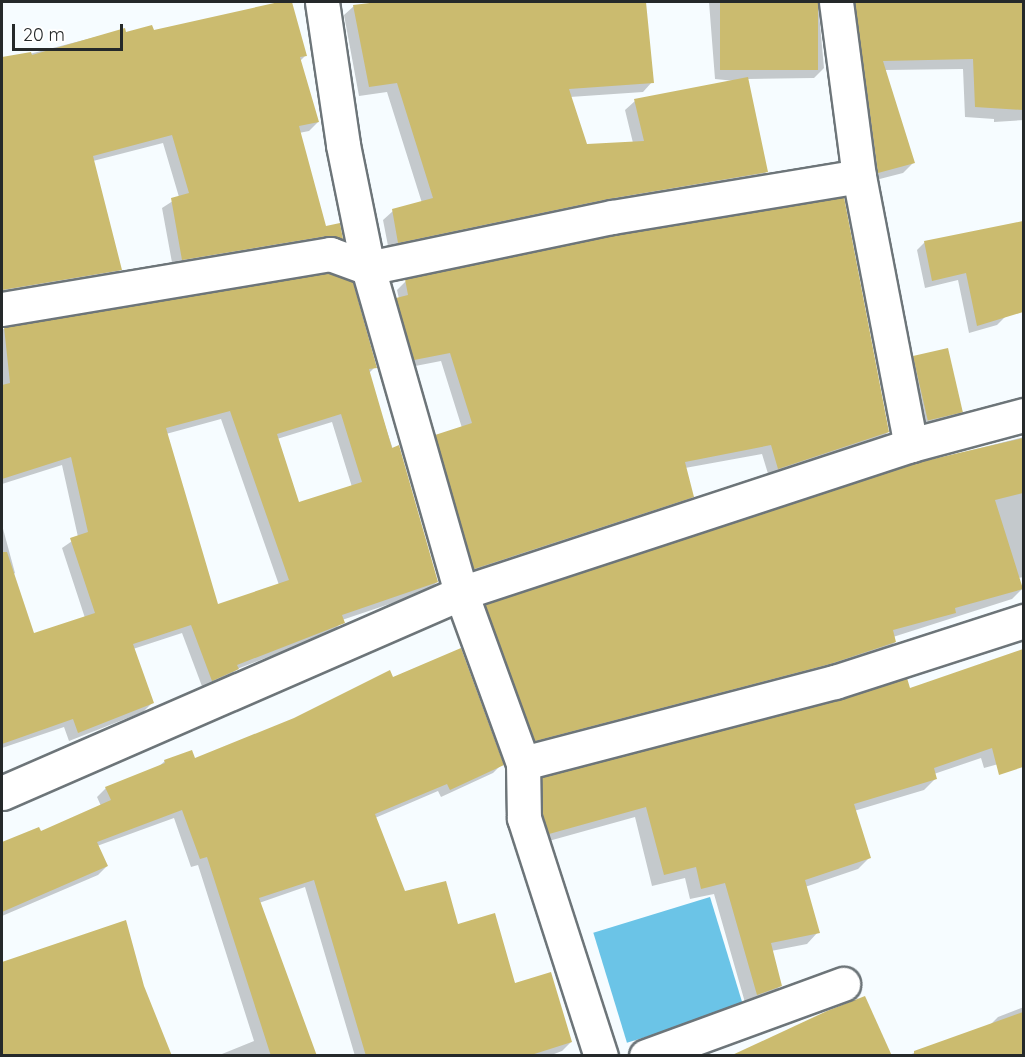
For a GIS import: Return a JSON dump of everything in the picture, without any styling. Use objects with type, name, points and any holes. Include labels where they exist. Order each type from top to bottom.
[{"type":"street","points":[[322,2],[343,145],[368,268],[461,593],[523,763],[524,818],[601,1056]]},
{"type":"street","points":[[836,2],[859,176],[911,444]]},
{"type":"street","points":[[2,309],[330,254],[368,268],[612,217],[859,176]]},
{"type":"street","points":[[2,793],[461,593],[911,444],[1023,415]]},
{"type":"street","points":[[523,763],[834,682],[1023,621]]},
{"type":"street","points":[[645,1056],[843,984]]},
{"type":"water","points":[[710,897],[744,1007],[627,1043],[593,933]]},
{"type":"building","points":[[279,2],[292,2],[307,56],[300,57],[319,122],[299,126],[326,226],[340,223],[343,239],[327,236],[182,260],[171,198],[189,193],[172,135],[93,156],[122,270],[2,290],[2,57],[31,52],[32,55],[125,28],[126,32],[152,25],[154,30]]},
{"type":"building","points":[[378,2],[646,2],[654,83],[569,89],[587,144],[644,141],[634,99],[748,77],[768,172],[608,199],[398,243],[392,209],[433,198],[397,83],[369,87],[353,5]]},
{"type":"building","points":[[720,2],[818,2],[818,70],[720,70]]},
{"type":"building","points":[[855,2],[1023,2],[1023,110],[975,107],[973,59],[883,61],[915,163],[878,173]]},
{"type":"building","points":[[844,197],[889,432],[778,469],[771,445],[685,462],[694,497],[474,569],[435,435],[472,423],[450,353],[414,360],[396,298],[408,295],[405,279],[615,235]]},
{"type":"building","points":[[1023,221],[1023,312],[977,326],[966,273],[932,281],[924,241]]},
{"type":"building","points":[[328,273],[353,282],[377,368],[369,369],[392,448],[399,445],[438,582],[342,615],[345,623],[237,665],[239,669],[212,681],[191,625],[133,644],[154,703],[78,733],[73,719],[2,744],[2,552],[7,552],[34,633],[95,613],[70,538],[88,532],[71,457],[2,479],[2,385],[10,383],[4,327]],"holes":[[[230,411],[289,580],[218,604],[166,428]],[[341,414],[362,482],[299,502],[277,434]]]},
{"type":"building","points":[[948,348],[963,412],[928,420],[913,356]]},
{"type":"building","points":[[1023,438],[1023,493],[995,500],[1023,589],[955,608],[956,613],[893,630],[896,642],[830,664],[535,741],[485,605],[916,463]]},
{"type":"building","points":[[461,648],[504,765],[450,790],[447,784],[375,814],[405,891],[446,881],[458,924],[495,913],[515,983],[551,972],[572,1042],[528,1056],[366,1056],[314,880],[259,898],[317,1056],[271,1056],[207,857],[200,859],[182,810],[97,842],[108,866],[2,912],[2,842],[39,827],[41,831],[111,800],[105,787],[165,763],[164,760],[192,750],[195,758],[294,718],[390,670],[393,677]]},
{"type":"building","points":[[1023,649],[1023,767],[999,775],[992,748],[934,768],[937,779],[854,804],[871,858],[805,880],[820,933],[771,943],[782,986],[757,995],[725,883],[701,889],[696,867],[664,875],[646,807],[549,834],[543,815],[542,777],[840,700],[907,678],[910,688]]},
{"type":"building","points":[[126,920],[144,986],[172,1056],[2,1056],[2,962]]},
{"type":"building","points":[[865,996],[892,1056],[730,1056],[827,1011]]},
{"type":"building","points":[[1023,1012],[1023,1056],[914,1056],[914,1051]]}]
